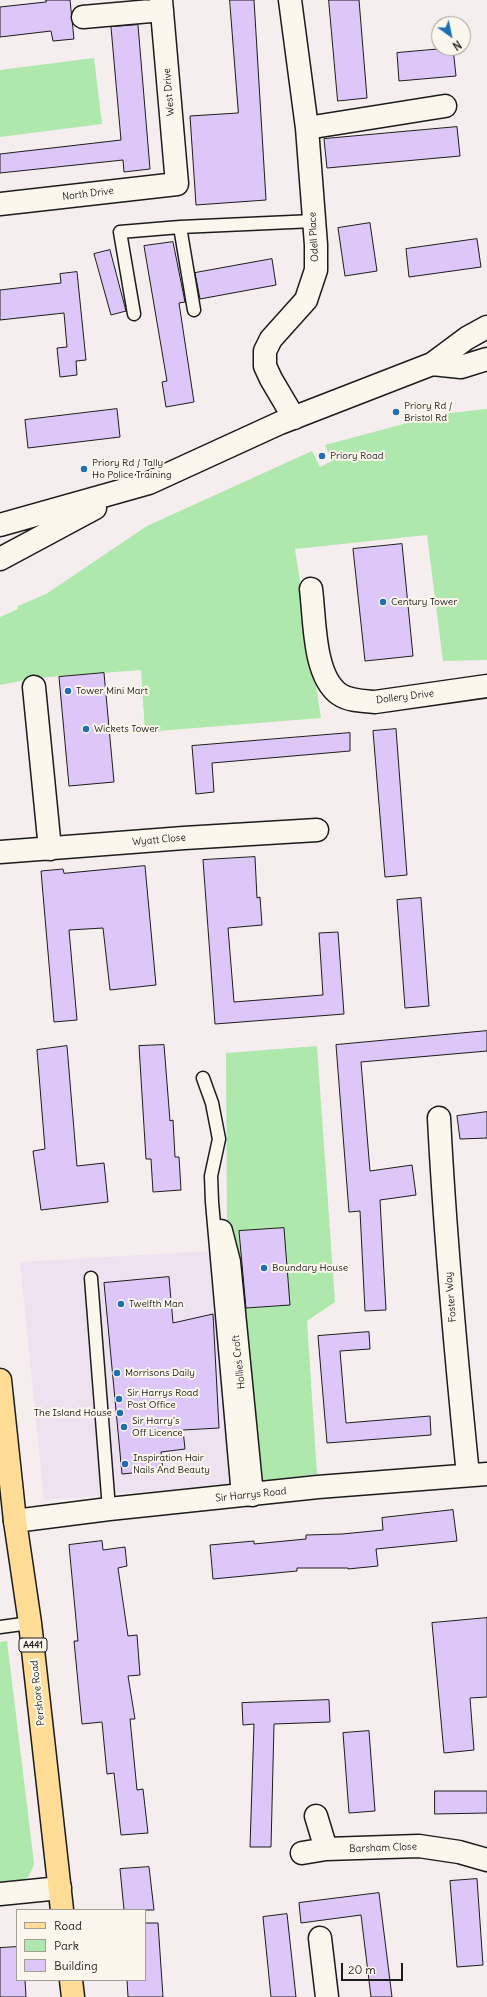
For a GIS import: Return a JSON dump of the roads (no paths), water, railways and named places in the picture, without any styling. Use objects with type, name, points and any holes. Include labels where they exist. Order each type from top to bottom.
[{"type":"main road","name":"Pershore Road","points":[[0,1380],[15,1521],[30,1623],[62,1909]]},
{"type":"main road","points":[[71,1981],[73,1997]]},
{"type":"street","name":"Odell Place","points":[[290,0],[307,128],[316,270],[306,300],[271,339],[265,351],[265,366],[294,418]]},
{"type":"street","points":[[83,17],[162,5]]},
{"type":"street","name":"West Drive","points":[[162,5],[177,184]]},
{"type":"street","points":[[307,128],[445,106]]},
{"type":"street","name":"North Drive","points":[[0,204],[177,184]]},
{"type":"street","points":[[0,525],[149,483],[294,418],[432,364],[467,338],[487,327]]},
{"type":"street","points":[[432,364],[461,367],[487,359]]},
{"type":"street","points":[[0,559],[130,489]]},
{"type":"street","name":"Dollery Drive","points":[[311,589],[320,667],[333,689],[340,695],[356,700],[375,702],[487,686]]},
{"type":"street","points":[[34,687],[50,849]]},
{"type":"street","name":"Wyatt Close","points":[[0,852],[184,838],[317,830]]},
{"type":"street","name":"Foster Way","points":[[438,1118],[453,1318],[478,1474]]},
{"type":"street","name":"Hollies Croft","points":[[221,1231],[229,1262],[245,1496]]},
{"type":"street","name":"Sir Harrys Road","points":[[15,1521],[109,1509],[245,1496],[318,1487],[478,1474]]},
{"type":"street","points":[[316,1816],[326,1849]]},
{"type":"street","name":"Barsham Close","points":[[302,1853],[326,1849],[418,1846],[460,1852],[487,1860]]},
{"type":"street","points":[[0,1894],[60,1888]]},
{"type":"street","points":[[320,1938],[327,1997]]},
{"type":"lane","points":[[134,314],[120,232],[180,227],[314,221]]},
{"type":"lane","points":[[180,227],[194,310]]},
{"type":"lane","points":[[203,1078],[212,1103],[219,1139],[211,1176],[212,1202],[245,1496]]},
{"type":"lane","points":[[91,1278],[109,1509]]},
{"type":"lane","points":[[0,1626],[30,1623]]},
{"type":"place","name":"Priory Rd / Bristol Rd","points":[[396,412]]},
{"type":"place","name":"Priory Road","points":[[322,456]]},
{"type":"place","name":"Priory Rd / Tally Ho Police Training","points":[[84,469]]},
{"type":"place","name":"Century Tower","points":[[383,602]]},
{"type":"place","name":"Tower Mini Mart","points":[[68,691]]},
{"type":"place","name":"Wickets Tower","points":[[86,729]]},
{"type":"place","name":"Boundary House","points":[[264,1268]]},
{"type":"place","name":"Twelfth Man","points":[[121,1304]]},
{"type":"place","name":"Morrisons Daily","points":[[117,1373]]},
{"type":"place","name":"Sir Harrys Road Post Office","points":[[119,1399]]},
{"type":"place","name":"The Island House","points":[[120,1413]]},
{"type":"place","name":"Sir Harry's Off Licence","points":[[124,1427]]},
{"type":"place","name":"Inspiration Hair Nails And Beauty","points":[[125,1464]]}]
